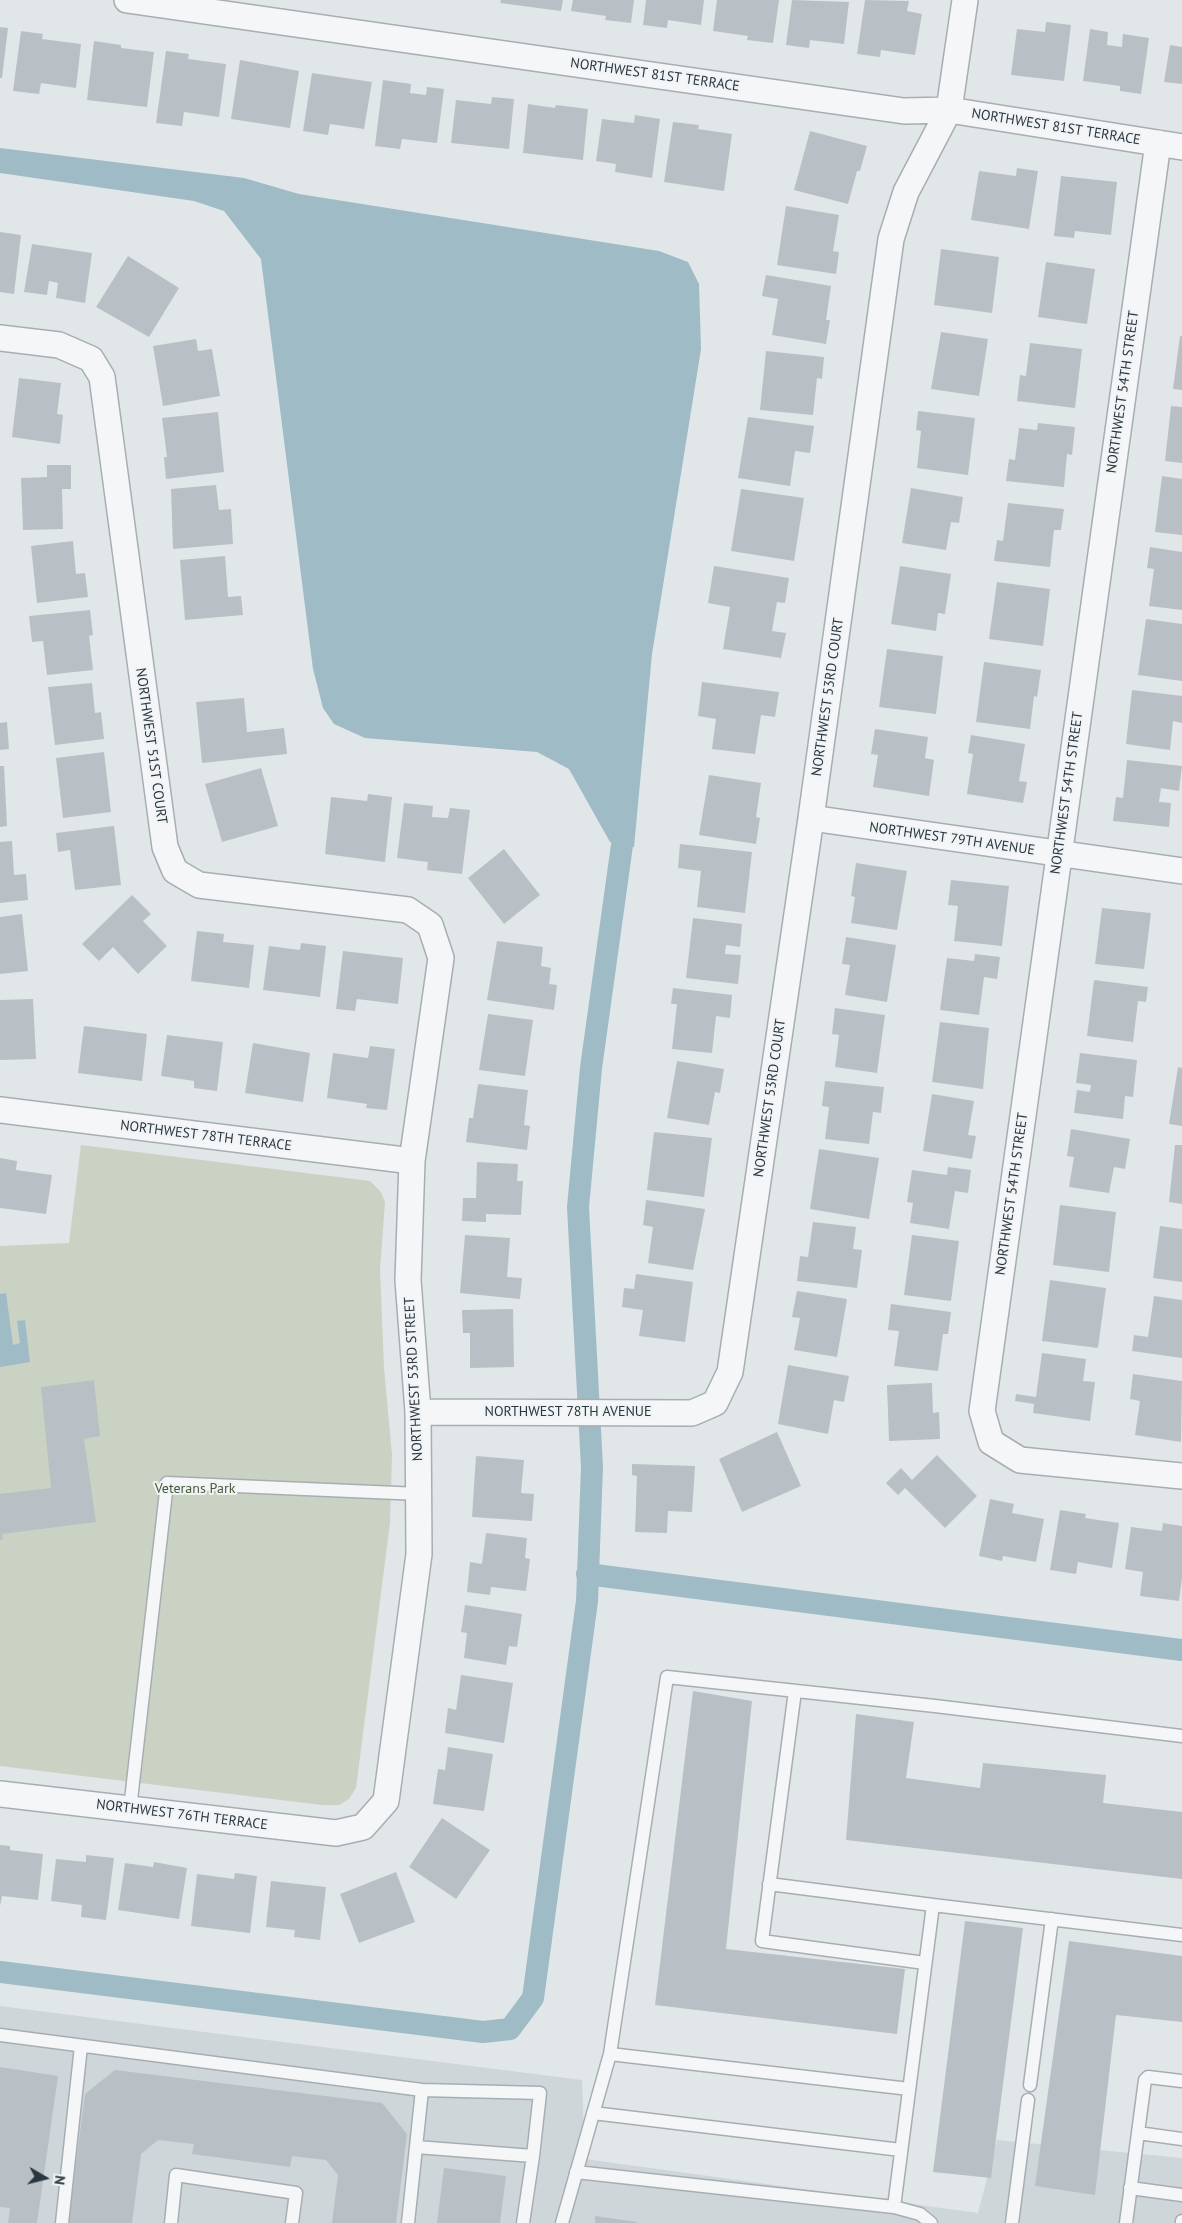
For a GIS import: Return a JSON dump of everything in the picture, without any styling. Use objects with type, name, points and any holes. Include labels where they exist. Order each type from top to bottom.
[{"type":"street","name":"NORTHWEST 81ST TERRACE","points":[[127,0],[904,111],[949,110],[1170,145]]},
{"type":"street","name":"NORTHWEST 53RD COURT","points":[[715,1403],[730,1372],[811,818],[891,239],[906,192],[949,110],[965,0]]},
{"type":"street","name":"NORTHWEST 54TH STREET","points":[[1170,145],[1058,854],[982,1411],[991,1442],[1020,1460],[1182,1476]]},
{"type":"street","name":"NORTHWEST 51ST COURT","points":[[0,338],[59,345],[91,359],[102,377],[165,847],[175,871],[199,885],[408,910],[430,925]]},
{"type":"street","name":"NORTHWEST 79TH AVENUE","points":[[811,818],[1182,871]]},
{"type":"street","name":"NORTHWEST 53RD STREET","points":[[363,1827],[386,1801],[419,1554],[418,1412],[408,1280],[412,1161],[441,958],[430,925]]},
{"type":"street","name":"NORTHWEST 78TH TERRACE","points":[[0,1110],[412,1161]]},
{"type":"street","name":"NORTHWEST 78TH AVENUE","points":[[418,1412],[692,1413],[715,1403]]},
{"type":"street","name":"NORTHWEST 76TH TERRACE","points":[[0,1794],[336,1833],[363,1827]]},
{"type":"lane","points":[[130,1809],[167,1483],[420,1494]]},
{"type":"lane","points":[[562,2223],[610,2054],[667,1677],[1182,1736]]},
{"type":"lane","points":[[795,1691],[762,1941],[925,1963]]},
{"type":"lane","points":[[769,1884],[1182,1935]]},
{"type":"lane","points":[[894,2207],[933,1905]]},
{"type":"lane","points":[[1030,2084],[1052,1919]]},
{"type":"lane","points":[[0,2035],[422,2090],[540,2093],[523,2223]]},
{"type":"lane","points":[[62,2223],[82,2046]]},
{"type":"lane","points":[[610,2054],[909,2089]]},
{"type":"lane","points":[[1126,2223],[1145,2080],[1148,2076],[1182,2081]]},
{"type":"lane","points":[[408,2223],[422,2090]]},
{"type":"lane","points":[[1012,2223],[1028,2100]]},
{"type":"lane","points":[[594,2113],[902,2150]]},
{"type":"lane","points":[[1138,2133],[1182,2139]]},
{"type":"lane","points":[[416,2147],[533,2156]]},
{"type":"lane","points":[[576,2172],[894,2207],[920,2214],[931,2223]]},
{"type":"lane","points":[[170,2223],[176,2175],[296,2193],[292,2223]]},
{"type":"lane","points":[[1130,2188],[1182,2195]]},
{"type":"shaded area","points":[[0,2006],[582,2080],[585,2159],[978,2213],[997,2140],[1182,2158],[1182,2223],[0,2223]]},
{"type":"green space","name":"Veterans Park","points":[[81,1145],[370,1181],[381,1192],[385,1202],[380,1270],[384,1368],[392,1455],[390,1523],[356,1788],[349,1799],[339,1805],[322,1805],[0,1766],[0,1246],[69,1243]]},
{"type":"water","points":[[0,148],[244,178],[299,194],[659,251],[688,262],[699,284],[701,349],[652,654],[634,847],[610,842],[569,769],[537,752],[365,738],[334,724],[323,708],[313,669],[261,259],[224,211],[194,201],[0,173]]},
{"type":"water","points":[[6,1293],[13,1345],[20,1343],[17,1321],[25,1320],[30,1362],[0,1367],[0,1294]]},
{"type":"building","points":[[501,0],[563,0],[561,11],[500,3]]},
{"type":"building","points":[[573,0],[634,0],[631,23],[605,20],[606,16],[571,11]]},
{"type":"building","points":[[646,0],[704,0],[701,25],[668,20],[667,28],[643,25]]},
{"type":"building","points":[[717,0],[779,0],[773,43],[747,40],[748,36],[713,31]]},
{"type":"building","points":[[792,0],[849,2],[844,44],[810,40],[809,48],[786,45]]},
{"type":"building","points":[[865,0],[909,1],[907,11],[922,14],[915,55],[881,50],[880,57],[857,54]]},
{"type":"building","points":[[1046,22],[1071,25],[1064,81],[1011,75],[1017,29],[1045,32]]},
{"type":"building","points":[[0,27],[8,28],[2,78],[0,78]]},
{"type":"building","points":[[1090,29],[1108,32],[1107,45],[1122,47],[1123,34],[1149,38],[1141,94],[1120,91],[1120,86],[1083,81]]},
{"type":"building","points":[[21,31],[43,34],[42,39],[81,44],[76,88],[41,83],[39,94],[13,91]]},
{"type":"building","points":[[94,41],[121,45],[121,48],[154,52],[147,107],[87,100]]},
{"type":"building","points":[[1170,45],[1182,47],[1182,84],[1164,82]]},
{"type":"building","points":[[166,51],[189,54],[188,59],[226,64],[219,117],[184,112],[182,126],[156,123]]},
{"type":"building","points":[[240,60],[299,71],[290,128],[231,119]]},
{"type":"building","points":[[312,73],[372,82],[364,129],[330,124],[328,135],[303,131]]},
{"type":"building","points":[[383,80],[411,84],[410,93],[426,95],[427,87],[444,89],[437,143],[402,139],[400,149],[375,146]]},
{"type":"building","points":[[492,97],[514,99],[509,149],[451,143],[456,100],[491,104]]},
{"type":"building","points":[[528,104],[555,108],[556,105],[588,109],[583,160],[523,153]]},
{"type":"building","points":[[635,115],[660,119],[652,178],[615,172],[616,164],[596,161],[602,119],[634,123]]},
{"type":"building","points":[[673,122],[699,125],[698,129],[732,134],[724,191],[664,182]]},
{"type":"building","points":[[810,131],[867,146],[860,171],[857,171],[848,204],[794,190]]},
{"type":"building","points":[[1017,168],[1038,171],[1029,229],[971,220],[979,171],[1016,176]]},
{"type":"building","points":[[1061,176],[1117,182],[1111,235],[1075,231],[1074,238],[1054,236]]},
{"type":"building","points":[[786,206],[839,215],[833,251],[839,252],[836,274],[777,265]]},
{"type":"building","points":[[0,232],[21,235],[14,294],[0,292]]},
{"type":"building","points":[[32,244],[92,253],[85,303],[56,298],[58,283],[49,281],[47,295],[24,292]]},
{"type":"building","points":[[941,249],[999,257],[992,313],[934,305]]},
{"type":"building","points":[[128,256],[179,288],[149,337],[96,307]]},
{"type":"building","points":[[1046,262],[1095,269],[1087,324],[1038,317]]},
{"type":"building","points":[[766,275],[831,286],[826,320],[830,320],[826,344],[772,335],[778,299],[762,296]]},
{"type":"building","points":[[941,332],[988,339],[979,396],[931,389]]},
{"type":"building","points":[[1180,336],[1182,336],[1182,390],[1173,389]]},
{"type":"building","points":[[196,339],[198,351],[212,349],[220,396],[163,406],[153,346]]},
{"type":"building","points":[[1030,343],[1082,349],[1075,408],[1017,401],[1020,375],[1026,376]]},
{"type":"building","points":[[766,351],[824,357],[822,379],[817,378],[813,415],[760,410]]},
{"type":"building","points":[[19,378],[61,383],[57,414],[63,415],[60,444],[12,437]]},
{"type":"building","points":[[1171,406],[1182,407],[1182,463],[1165,461]]},
{"type":"building","points":[[918,411],[975,418],[968,475],[917,468],[921,431],[916,430]]},
{"type":"building","points":[[218,412],[224,472],[166,479],[164,457],[167,457],[162,418]]},
{"type":"building","points":[[748,417],[814,426],[810,453],[795,451],[790,486],[738,478]]},
{"type":"building","points":[[1038,423],[1075,427],[1072,455],[1067,454],[1064,487],[1006,481],[1009,459],[1015,460],[1019,428],[1037,430]]},
{"type":"building","points":[[47,465],[71,465],[71,489],[62,489],[63,529],[23,530],[21,478],[47,477]]},
{"type":"building","points":[[1162,476],[1182,479],[1182,535],[1155,532]]},
{"type":"building","points":[[216,485],[219,510],[231,509],[233,544],[173,549],[171,489]]},
{"type":"building","points":[[911,488],[963,497],[959,523],[951,522],[946,550],[902,543]]},
{"type":"building","points":[[741,489],[804,498],[794,561],[731,551]]},
{"type":"building","points":[[1008,503],[1064,509],[1061,530],[1054,530],[1050,567],[994,561],[997,540],[1003,541]]},
{"type":"building","points":[[73,541],[76,574],[85,573],[88,597],[37,603],[31,546]]},
{"type":"building","points":[[1150,547],[1182,552],[1182,610],[1149,606],[1154,569],[1147,568]]},
{"type":"building","points":[[225,556],[228,597],[241,596],[243,615],[185,620],[180,560]]},
{"type":"building","points":[[714,566],[789,578],[785,603],[777,602],[772,631],[786,633],[781,658],[723,649],[730,607],[708,603]]},
{"type":"building","points":[[900,566],[951,574],[945,614],[938,613],[936,631],[891,624]]},
{"type":"building","points":[[997,582],[1050,589],[1043,646],[989,639]]},
{"type":"building","points":[[90,610],[93,635],[89,636],[93,670],[47,675],[43,641],[32,642],[29,616]]},
{"type":"building","points":[[1146,619],[1182,624],[1182,681],[1138,675]]},
{"type":"building","points":[[887,649],[943,656],[936,714],[879,707]]},
{"type":"building","points":[[984,662],[1041,670],[1037,697],[1034,696],[1030,729],[976,722]]},
{"type":"building","points":[[702,682],[779,692],[775,717],[761,715],[755,754],[712,749],[716,719],[698,716]]},
{"type":"building","points":[[92,683],[95,713],[101,712],[104,739],[55,745],[48,687]]},
{"type":"building","points":[[1132,690],[1182,696],[1182,723],[1173,721],[1170,750],[1126,744]]},
{"type":"building","points":[[244,698],[247,732],[284,728],[287,754],[202,763],[196,702]]},
{"type":"building","points":[[7,722],[9,749],[0,750],[0,723]]},
{"type":"building","points":[[875,729],[928,737],[925,758],[934,760],[929,796],[873,787],[878,755],[871,754]]},
{"type":"building","points":[[971,735],[1025,744],[1019,781],[1027,782],[1023,803],[967,794],[973,754],[968,753]]},
{"type":"building","points":[[104,752],[111,812],[63,818],[56,758]]},
{"type":"building","points":[[1127,760],[1182,766],[1179,791],[1161,788],[1159,802],[1171,803],[1169,827],[1113,821],[1116,797],[1123,798]]},
{"type":"building","points":[[0,766],[4,766],[7,826],[0,827]]},
{"type":"building","points":[[261,768],[278,826],[222,842],[205,784]]},
{"type":"building","points":[[709,775],[761,783],[756,817],[760,818],[756,844],[699,835]]},
{"type":"building","points":[[368,794],[392,797],[385,862],[325,854],[331,797],[367,801]]},
{"type":"building","points":[[404,803],[433,806],[432,817],[448,818],[450,808],[470,810],[462,874],[427,870],[428,862],[397,858]]},
{"type":"building","points":[[114,826],[121,885],[75,890],[70,850],[58,852],[56,833]]},
{"type":"building","points":[[12,841],[14,875],[26,874],[28,900],[0,903],[0,842]]},
{"type":"building","points":[[680,844],[752,852],[745,913],[697,907],[701,871],[678,868]]},
{"type":"building","points":[[504,849],[540,895],[504,924],[468,878]]},
{"type":"building","points":[[856,863],[907,871],[897,930],[851,923],[855,897],[851,896]]},
{"type":"building","points":[[951,880],[1009,886],[1002,946],[954,941],[958,906],[948,905]]},
{"type":"building","points":[[132,895],[151,914],[143,921],[167,946],[138,974],[113,947],[99,961],[82,944]]},
{"type":"building","points":[[1102,908],[1151,913],[1144,969],[1095,964]]},
{"type":"building","points":[[22,914],[28,971],[0,974],[0,917]]},
{"type":"building","points":[[693,918],[742,924],[740,947],[726,945],[725,954],[741,955],[738,984],[686,978]]},
{"type":"building","points":[[197,931],[224,934],[223,942],[254,945],[249,988],[191,981]]},
{"type":"building","points":[[846,937],[896,945],[887,1002],[845,995],[850,965],[842,964]]},
{"type":"building","points":[[497,941],[543,947],[541,966],[551,968],[549,984],[557,985],[554,1010],[487,1000]]},
{"type":"building","points":[[301,943],[326,946],[320,997],[263,990],[269,946],[300,950]]},
{"type":"building","points":[[343,951],[403,958],[398,1004],[357,999],[355,1011],[336,1009]]},
{"type":"building","points":[[975,954],[1000,957],[997,979],[984,977],[979,1015],[940,1010],[947,958],[974,961]]},
{"type":"building","points":[[1094,980],[1148,987],[1146,1002],[1138,1001],[1133,1042],[1087,1036]]},
{"type":"building","points":[[673,988],[732,995],[730,1018],[716,1016],[712,1053],[672,1049],[677,1004],[671,1004]]},
{"type":"building","points":[[33,999],[36,1059],[0,1060],[0,1000]]},
{"type":"building","points":[[835,1008],[885,1015],[877,1073],[835,1067],[839,1035],[832,1034]]},
{"type":"building","points":[[488,1014],[533,1020],[525,1076],[479,1070]]},
{"type":"building","points":[[940,1022],[989,1028],[983,1089],[932,1082]]},
{"type":"building","points":[[84,1026],[147,1034],[142,1081],[78,1073]]},
{"type":"building","points":[[167,1035],[223,1042],[217,1091],[194,1088],[194,1081],[161,1076]]},
{"type":"building","points":[[253,1043],[310,1053],[303,1102],[245,1093]]},
{"type":"building","points":[[370,1046],[395,1049],[387,1110],[366,1108],[367,1104],[327,1098],[333,1053],[368,1058]]},
{"type":"building","points":[[1080,1053],[1137,1060],[1133,1097],[1125,1096],[1123,1119],[1074,1113],[1077,1090],[1090,1092],[1091,1085],[1076,1083]]},
{"type":"building","points":[[677,1061],[724,1069],[720,1093],[715,1092],[709,1125],[667,1118]]},
{"type":"building","points":[[1178,1067],[1182,1068],[1182,1126],[1169,1124]]},
{"type":"building","points":[[825,1081],[884,1087],[881,1113],[873,1112],[869,1144],[825,1139],[829,1107],[822,1106]]},
{"type":"building","points":[[478,1084],[528,1090],[524,1125],[530,1126],[527,1150],[466,1142],[469,1118],[473,1118]]},
{"type":"building","points":[[932,1094],[974,1101],[968,1135],[976,1136],[972,1159],[923,1151]]},
{"type":"building","points":[[1071,1129],[1130,1139],[1125,1169],[1114,1167],[1109,1193],[1069,1187],[1074,1157],[1067,1156]]},
{"type":"building","points":[[654,1132],[712,1138],[704,1197],[647,1190]]},
{"type":"building","points":[[1175,1145],[1182,1145],[1182,1204],[1169,1202]]},
{"type":"building","points":[[819,1149],[879,1158],[869,1219],[810,1209]]},
{"type":"building","points":[[0,1158],[17,1161],[16,1170],[52,1175],[46,1214],[0,1208]]},
{"type":"building","points":[[477,1162],[518,1164],[517,1181],[523,1181],[521,1215],[486,1214],[486,1222],[462,1221],[463,1198],[476,1198]]},
{"type":"building","points":[[948,1167],[971,1170],[968,1193],[955,1191],[949,1229],[910,1223],[913,1203],[907,1202],[912,1170],[947,1175]]},
{"type":"building","points":[[646,1200],[705,1209],[693,1270],[648,1263],[653,1227],[643,1225]]},
{"type":"building","points":[[1060,1205],[1116,1212],[1109,1272],[1053,1265]]},
{"type":"building","points":[[813,1222],[856,1227],[853,1249],[862,1250],[857,1288],[797,1281],[800,1256],[808,1257]]},
{"type":"building","points":[[1160,1226],[1182,1229],[1182,1282],[1153,1278]]},
{"type":"building","points":[[465,1235],[510,1238],[507,1277],[522,1278],[520,1299],[460,1293]]},
{"type":"building","points":[[912,1235],[959,1241],[951,1301],[904,1295]]},
{"type":"building","points":[[636,1274],[693,1282],[685,1342],[639,1336],[643,1310],[622,1307],[624,1288],[634,1289]]},
{"type":"building","points":[[1050,1280],[1106,1288],[1098,1348],[1042,1341]]},
{"type":"building","points":[[797,1291],[847,1299],[837,1357],[794,1350],[800,1318],[792,1317]]},
{"type":"building","points":[[1154,1296],[1182,1300],[1182,1358],[1132,1351],[1134,1335],[1148,1337]]},
{"type":"building","points":[[891,1304],[951,1312],[948,1334],[943,1334],[938,1371],[894,1366],[899,1331],[888,1330]]},
{"type":"building","points":[[513,1309],[514,1367],[470,1368],[470,1333],[463,1333],[462,1310]]},
{"type":"building","points":[[1042,1353],[1086,1359],[1083,1381],[1095,1382],[1090,1421],[1033,1413],[1034,1404],[1015,1401],[1016,1394],[1036,1397]]},
{"type":"building","points":[[788,1365],[849,1376],[844,1402],[834,1400],[828,1434],[778,1424]]},
{"type":"building","points":[[1133,1374],[1182,1381],[1181,1442],[1135,1435],[1140,1401],[1130,1399]]},
{"type":"building","points":[[94,1380],[100,1436],[84,1439],[96,1522],[2,1534],[3,1539],[0,1540],[0,1494],[51,1488],[41,1387]]},
{"type":"building","points":[[932,1383],[933,1413],[939,1412],[940,1439],[889,1441],[887,1385]]},
{"type":"building","points":[[777,1432],[801,1486],[742,1512],[719,1459]]},
{"type":"building","points":[[937,1455],[977,1496],[945,1528],[905,1488],[898,1495],[886,1483],[901,1468],[912,1480]]},
{"type":"building","points":[[476,1456],[524,1460],[521,1493],[534,1494],[532,1521],[472,1517]]},
{"type":"building","points":[[632,1464],[695,1466],[692,1512],[668,1511],[667,1533],[635,1532],[637,1476],[632,1475]]},
{"type":"building","points":[[990,1499],[1014,1504],[1012,1513],[1044,1519],[1036,1562],[1003,1556],[1002,1561],[979,1556]]},
{"type":"building","points":[[1060,1510],[1086,1514],[1085,1518],[1119,1523],[1112,1568],[1078,1562],[1076,1574],[1050,1570]]},
{"type":"building","points":[[1163,1523],[1182,1526],[1182,1578],[1179,1601],[1140,1596],[1143,1572],[1125,1569],[1131,1527],[1162,1531]]},
{"type":"building","points":[[486,1533],[527,1538],[525,1558],[530,1559],[526,1591],[491,1587],[490,1595],[467,1592],[470,1562],[482,1564]]},
{"type":"building","points":[[465,1605],[522,1614],[517,1647],[509,1646],[506,1665],[464,1658],[467,1633],[461,1632]]},
{"type":"building","points":[[461,1675],[513,1683],[504,1743],[445,1733],[448,1708],[456,1710]]},
{"type":"building","points":[[693,1691],[752,1701],[726,1949],[905,1969],[897,2034],[655,2005]]},
{"type":"building","points":[[856,1714],[914,1722],[906,1778],[980,1788],[983,1763],[1106,1775],[1103,1803],[1182,1812],[1182,1879],[846,1840]]},
{"type":"building","points":[[448,1747],[493,1754],[484,1811],[433,1804],[438,1769],[445,1770]]},
{"type":"building","points":[[442,1818],[490,1850],[456,1899],[409,1867]]},
{"type":"building","points":[[0,1845],[10,1846],[10,1850],[43,1854],[38,1900],[2,1896],[0,1906]]},
{"type":"building","points":[[86,1855],[114,1858],[106,1920],[81,1917],[82,1905],[51,1901],[56,1859],[86,1862]]},
{"type":"building","points":[[154,1862],[187,1868],[179,1919],[118,1910],[125,1863],[153,1867]]},
{"type":"building","points":[[396,1872],[415,1922],[359,1943],[340,1894]]},
{"type":"building","points":[[235,1873],[257,1876],[250,1933],[191,1926],[197,1874],[234,1879]]},
{"type":"building","points":[[271,1881],[326,1887],[320,1940],[294,1937],[295,1930],[266,1927]]},
{"type":"building","points":[[965,1921],[1023,1928],[991,2178],[933,2172]]},
{"type":"building","points":[[1069,1941],[1182,1956],[1182,2022],[1116,2015],[1095,2195],[1035,2186]]},
{"type":"building","points":[[0,2067],[58,2076],[37,2223],[8,2223],[10,2208],[0,2207]]},
{"type":"building","points":[[115,2070],[382,2103],[407,2134],[396,2223],[332,2223],[338,2175],[326,2160],[292,2156],[290,2167],[192,2154],[194,2144],[158,2140],[141,2154],[132,2223],[68,2223],[85,2094]]},
{"type":"building","points":[[444,2168],[506,2176],[500,2223],[437,2223]]},
{"type":"building","points":[[595,2216],[637,2222],[637,2223],[595,2223]]},
{"type":"waterway","points":[[0,1972],[483,2032],[510,2029],[533,1998],[587,1601],[592,1467],[578,1207],[591,1068],[622,845]]},
{"type":"waterway","points":[[587,1574],[1182,1650]]}]
